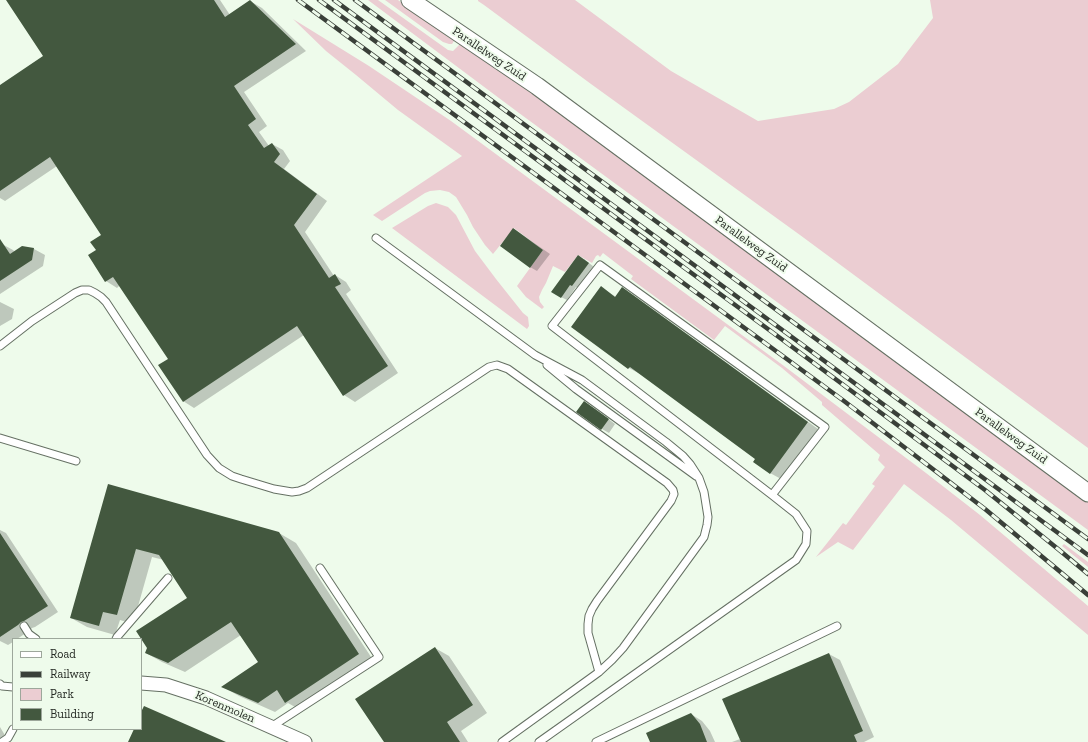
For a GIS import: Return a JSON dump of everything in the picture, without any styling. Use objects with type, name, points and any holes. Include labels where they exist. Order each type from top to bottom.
[{"type":"street","name":"Parallelweg Zuid","points":[[410,0],[537,86],[1088,493]]},
{"type":"street","name":"Korenmolen","points":[[142,682],[166,685],[206,698],[305,742]]},
{"type":"lane","points":[[376,238],[535,355],[582,380],[666,442],[690,464],[699,478],[704,492],[708,517],[704,537],[623,648],[599,672],[502,742]]},
{"type":"lane","points":[[540,742],[796,560],[806,544],[807,532],[796,514],[552,326],[600,265],[825,427],[772,495]]},
{"type":"lane","points":[[0,346],[32,321],[75,293],[82,290],[88,290],[95,293],[106,302],[207,455],[219,468],[241,480],[274,489],[292,492],[304,490],[312,485],[489,367],[496,365],[508,369],[667,483],[673,490],[674,494],[671,501],[597,601],[589,616],[588,633],[599,672]]},
{"type":"lane","points":[[0,438],[76,461]]},
{"type":"lane","points":[[271,727],[379,657],[320,568]]},
{"type":"lane","points":[[116,638],[168,578]]},
{"type":"lane","points":[[24,626],[29,634],[35,638]]},
{"type":"lane","points":[[596,742],[837,626]]},
{"type":"lane","points":[[0,684],[2,686],[12,687]]},
{"type":"lane","points":[[2,742],[8,738],[12,730]]},
{"type":"green space","points":[[368,0],[378,0],[448,50],[453,51],[460,44],[535,93],[1088,501],[1088,530],[519,113]]},
{"type":"green space","points":[[385,0],[398,0],[454,41],[452,44],[443,42]]},
{"type":"green space","points":[[478,0],[575,0],[671,71],[758,121],[834,109],[849,102],[898,64],[933,18],[930,0],[1088,0],[1088,448],[800,235],[591,84]]},
{"type":"green space","points":[[293,19],[369,66],[451,121],[784,366],[926,473],[980,515],[1088,606],[1088,635],[951,520],[904,484],[853,550],[838,542],[816,557],[843,523],[846,525],[875,486],[872,484],[885,467],[878,460],[880,455],[782,368],[725,326],[714,340],[631,279],[633,276],[603,253],[600,257],[598,255],[596,256],[592,263],[578,255],[565,272],[553,266],[539,297],[540,302],[544,307],[542,309],[526,297],[517,286],[543,250],[514,228],[493,254],[473,227],[456,197],[449,192],[440,190],[425,193],[382,221],[373,215],[462,156],[398,110],[326,51]]},
{"type":"green space","points":[[436,203],[448,207],[456,215],[475,251],[523,313],[528,317],[529,326],[527,329],[392,228],[428,206]]},
{"type":"green space","points":[[1064,544],[1088,562],[1088,567],[1062,546]]},
{"type":"building","points":[[6,0],[214,0],[225,17],[250,0],[296,44],[234,86],[256,119],[248,125],[264,148],[272,143],[280,154],[274,162],[317,194],[294,225],[329,278],[335,274],[341,284],[335,287],[388,366],[343,396],[297,326],[183,402],[158,365],[168,359],[113,277],[105,282],[88,255],[96,250],[90,242],[101,235],[50,157],[0,191],[0,85],[43,56]]},
{"type":"building","points":[[513,228],[543,250],[530,268],[500,246]]},
{"type":"building","points":[[0,239],[10,254],[22,246],[34,248],[32,260],[0,281]]},
{"type":"building","points":[[578,255],[589,263],[561,298],[551,292]]},
{"type":"building","points":[[601,286],[615,297],[622,287],[808,422],[770,474],[753,462],[755,459],[630,367],[628,369],[571,327]]},
{"type":"building","points":[[584,401],[609,419],[601,430],[576,412]]},
{"type":"building","points":[[108,484],[279,532],[359,654],[285,703],[277,690],[258,703],[221,687],[258,662],[231,622],[168,663],[145,653],[147,648],[142,638],[136,631],[187,598],[159,555],[136,549],[117,615],[103,612],[99,626],[70,618]]},
{"type":"building","points":[[0,533],[48,606],[21,622],[0,637]]},
{"type":"building","points":[[435,647],[473,705],[447,722],[460,742],[384,742],[355,699]]},
{"type":"building","points":[[829,653],[863,731],[854,735],[857,742],[741,742],[722,699]]},
{"type":"building","points":[[144,706],[226,742],[128,742],[134,730],[142,730],[142,710]]},
{"type":"building","points":[[691,713],[700,724],[707,742],[650,742],[646,733]]},
{"type":"railway","points":[[298,0],[844,401],[985,509],[1088,595]]},
{"type":"railway","points":[[319,0],[985,490],[1088,574]]},
{"type":"railway","points":[[334,0],[1088,555]]},
{"type":"railway","points":[[355,0],[1088,539]]}]
